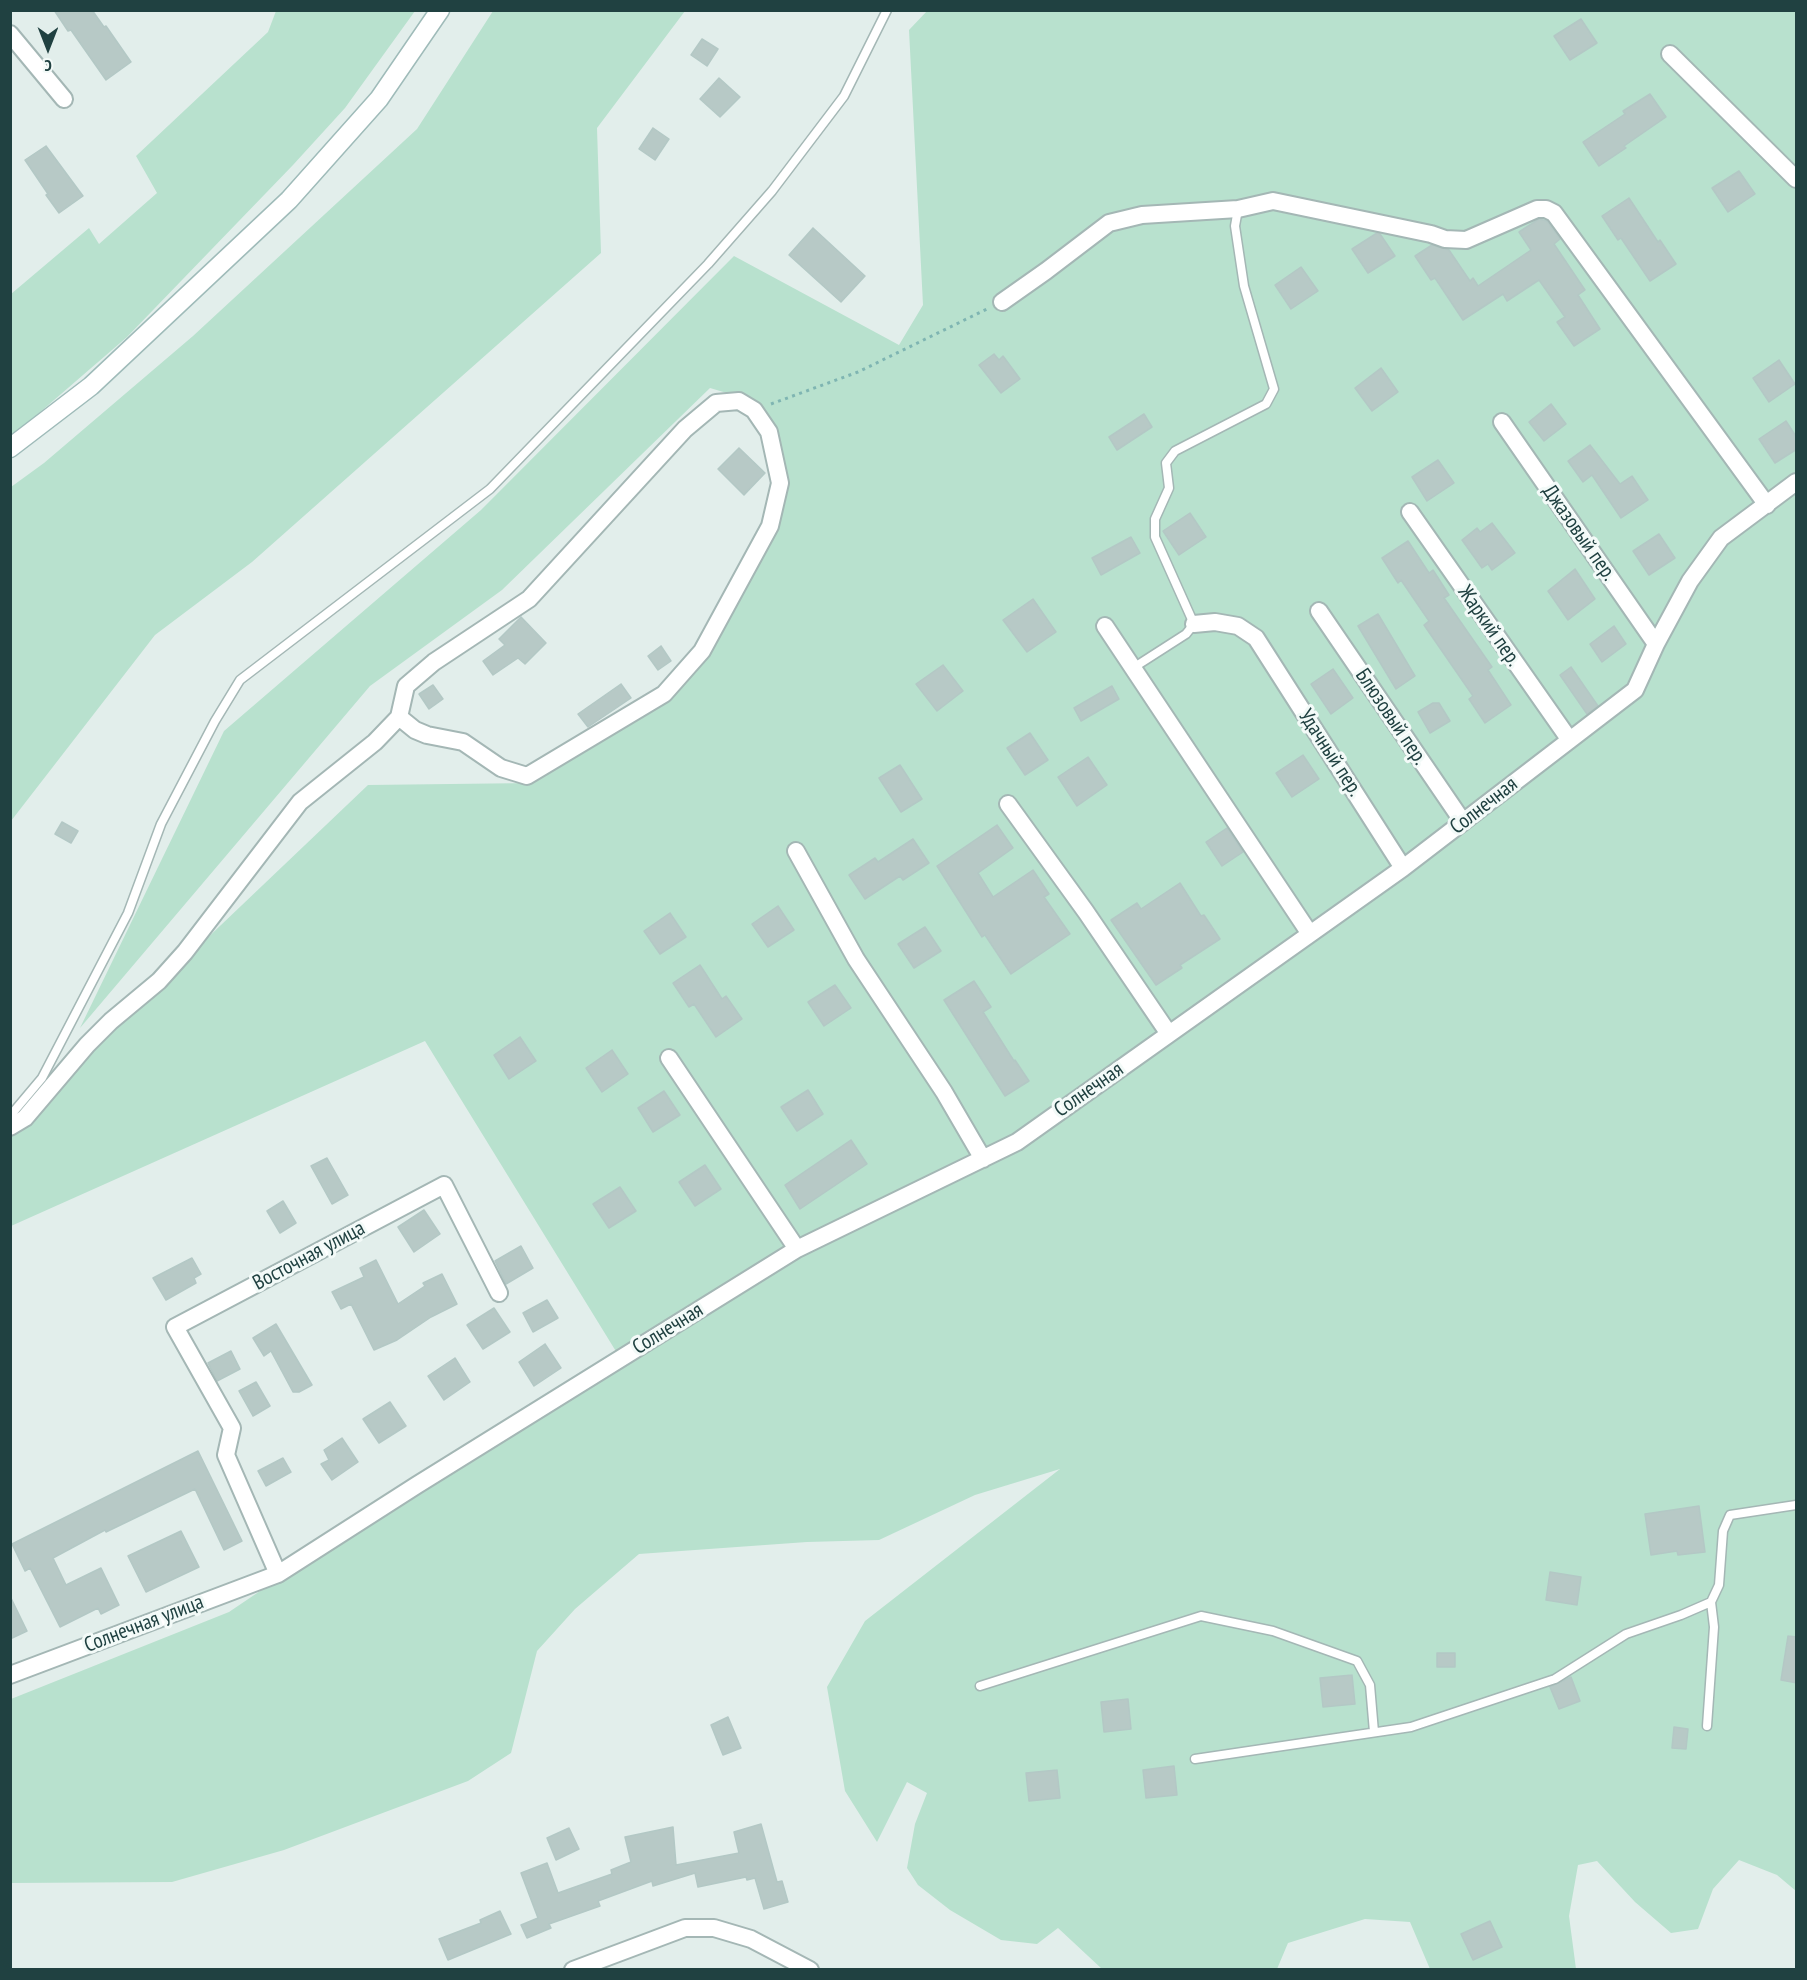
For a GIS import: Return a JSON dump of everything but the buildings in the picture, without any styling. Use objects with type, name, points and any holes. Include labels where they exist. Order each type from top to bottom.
[{"type":"main road","points":[[10,448],[91,386],[289,200],[379,99],[440,10]]},
{"type":"street","points":[[10,34],[64,99]]},
{"type":"street","points":[[1670,54],[1797,179]]},
{"type":"street","points":[[1002,302],[1109,223],[1142,215],[1238,209],[1273,201],[1431,234],[1445,239],[1466,240],[1537,209],[1546,209],[1554,213],[1767,505]]},
{"type":"street","points":[[10,1126],[25,1118],[87,1045],[111,1021],[159,981],[300,802],[375,742],[399,717],[406,686],[434,662],[529,599],[685,429],[716,403],[739,401],[754,411],[769,432],[780,483],[770,526],[702,651],[664,694],[527,776],[501,768],[463,742],[427,735],[415,730],[399,717]]},
{"type":"street","name":"Джазовый пер.","points":[[1502,422],[1656,644]]},
{"type":"street","name":"Солнечная","points":[[278,1574],[417,1485],[797,1250],[1017,1142],[1403,868],[1635,690],[1656,644],[1690,581],[1721,538],[1797,482]]},
{"type":"street","name":"Жаркий пер.","points":[[1410,512],[1569,739]]},
{"type":"street","name":"Блюзовый пер.","points":[[1319,611],[1463,822]]},
{"type":"street","name":"Удачный пер.","points":[[1194,624],[1215,622],[1238,626],[1256,638],[1403,868]]},
{"type":"street","points":[[1105,626],[1310,934]]},
{"type":"street","points":[[1008,804],[1086,912],[1169,1034]]},
{"type":"street","points":[[796,851],[856,959],[944,1092],[983,1158]]},
{"type":"street","points":[[669,1058],[797,1250]]},
{"type":"street","name":"Восточная улица","points":[[278,1574],[226,1455],[232,1428],[175,1327],[444,1185],[499,1293]]},
{"type":"street","name":"Солнечная улица","points":[[10,1675],[278,1574]]},
{"type":"street","points":[[573,1970],[685,1928],[714,1928],[751,1939],[810,1970]]},
{"type":"lane","points":[[10,1116],[42,1078],[128,913],[161,824],[240,680],[490,489],[684,289],[772,191],[844,96],[887,10]]},
{"type":"lane","points":[[1133,668],[1186,634],[1194,624],[1155,537],[1155,519],[1169,488],[1166,463],[1175,451],[1266,404],[1274,389],[1244,286],[1234,226],[1238,209]]},
{"type":"lane","points":[[1707,1726],[1714,1627],[1711,1602],[1719,1585],[1723,1532],[1730,1515],[1797,1505]]},
{"type":"lane","points":[[1195,1759],[1411,1727],[1555,1679],[1626,1634],[1711,1602]]},
{"type":"lane","points":[[981,1686],[1201,1616],[1273,1631],[1357,1661],[1370,1685],[1374,1732]]},
{"type":"path","points":[[754,411],[858,372],[1002,302]]},
{"type":"green space","points":[[276,11],[415,11],[345,108],[293,165],[127,337],[11,435],[11,294],[89,228],[99,244],[157,193],[136,156],[268,32]]},
{"type":"green space","points":[[493,11],[685,11],[597,128],[601,253],[252,562],[155,635],[11,821],[11,487],[44,463],[193,336],[417,129]]},
{"type":"green space","points":[[927,11],[1796,11],[1796,1891],[1777,1875],[1739,1860],[1713,1889],[1698,1929],[1671,1933],[1635,1902],[1597,1861],[1578,1865],[1569,1916],[1576,1969],[1430,1969],[1410,1922],[1365,1919],[1288,1943],[1277,1969],[1102,1969],[1058,1928],[1037,1944],[1001,1940],[950,1910],[918,1885],[907,1868],[915,1824],[927,1793],[907,1782],[877,1842],[845,1791],[827,1687],[865,1621],[1060,1469],[975,1495],[879,1540],[807,1542],[639,1554],[575,1609],[537,1651],[511,1753],[468,1781],[284,1850],[172,1882],[11,1883],[11,1699],[229,1612],[417,1485],[625,1366],[425,1041],[11,1226],[11,1125],[368,785],[533,783],[705,656],[774,493],[757,402],[710,388],[502,590],[370,686],[80,1028],[224,731],[481,510],[734,256],[899,345],[923,305],[909,30]]}]
